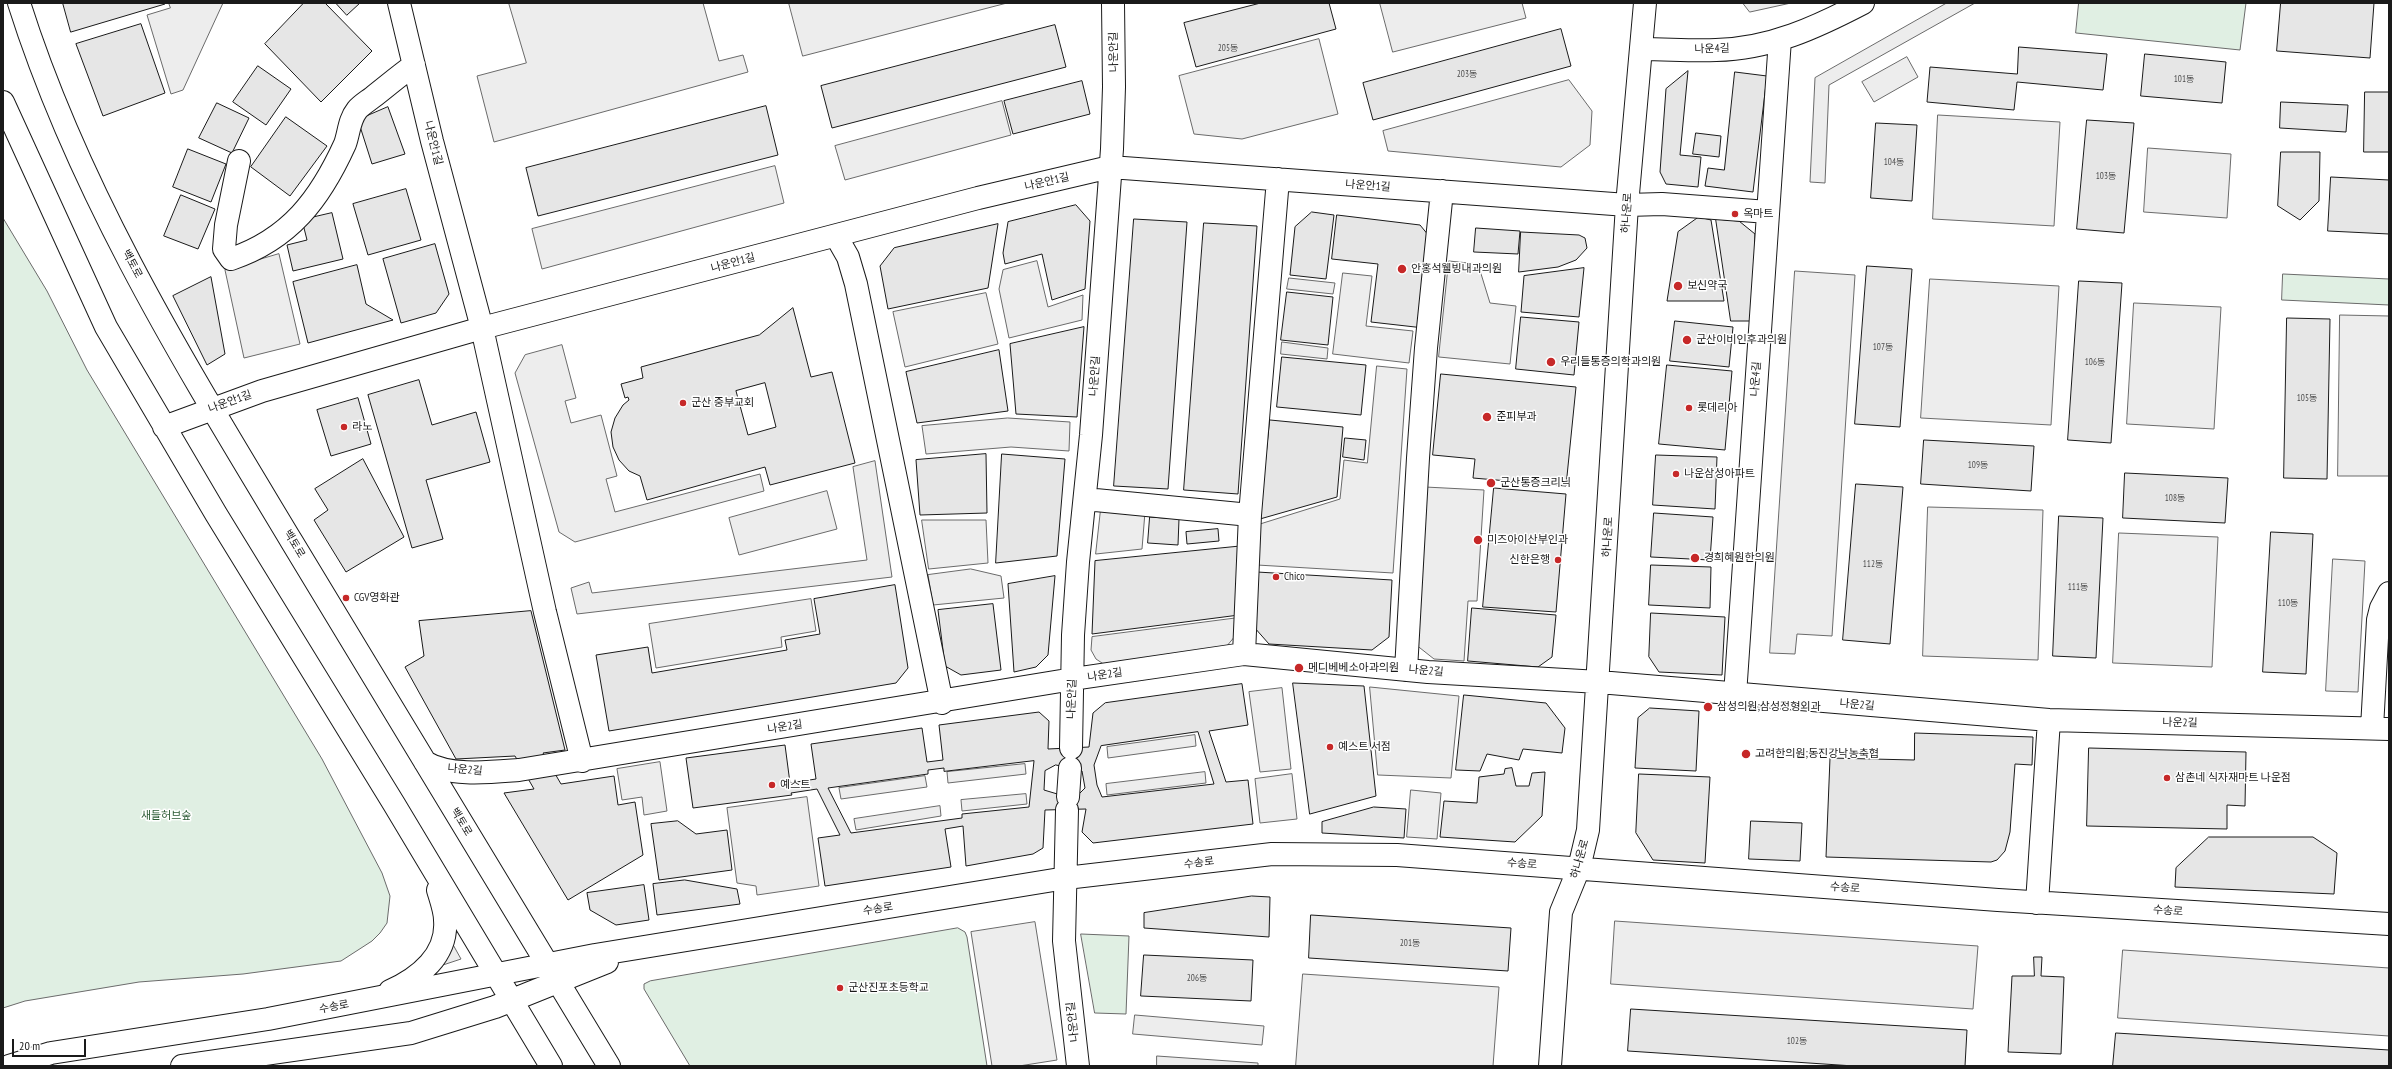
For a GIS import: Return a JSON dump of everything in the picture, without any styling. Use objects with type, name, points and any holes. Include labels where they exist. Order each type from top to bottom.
[{"type":"street","name":"백토로","points":[[18,3],[68,139],[101,206],[184,363],[609,1066]]},
{"type":"street","name":"나운안1길","points":[[399,3],[432,141],[482,328]]},
{"type":"street","name":"나운안길","points":[[1078,1066],[1064,941],[1068,803],[1071,758],[1077,576],[1085,499],[1110,167],[1114,87],[1113,3]]},
{"type":"street","name":"하나운로","points":[[1550,1066],[1561,912],[1579,868],[1588,830],[1599,682],[1628,205],[1645,3]]},
{"type":"street","name":"나운4길","points":[[1642,48],[1717,50],[1780,39],[1816,28],[1863,3]]},
{"type":"street","name":"나운4길","points":[[1735,695],[1780,39]]},
{"type":"street","points":[[239,161],[226,225],[224,249],[231,259],[267,242],[306,212],[342,149],[348,128],[357,110],[414,65]]},
{"type":"street","points":[[3,102],[106,327],[164,427],[434,870],[551,1066]]},
{"type":"street","name":"나운안1길","points":[[164,427],[212,408],[262,391],[482,328],[978,198],[1110,167],[1628,205],[1662,204],[1768,212]]},
{"type":"street","points":[[1244,654],[1250,515],[1278,179]]},
{"type":"street","points":[[1406,670],[1422,395],[1442,191]]},
{"type":"street","points":[[836,236],[848,257],[856,284],[942,703]]},
{"type":"street","points":[[482,328],[545,612],[582,760]]},
{"type":"street","points":[[1085,499],[1250,515]]},
{"type":"street","points":[[2381,729],[2378,620],[2381,608],[2389,593]]},
{"type":"street","name":"나운2길","points":[[425,762],[444,769],[471,772],[520,770],[942,703],[1073,679],[1244,654],[1406,670],[1599,682],[1735,695],[2049,720],[2381,729]]},
{"type":"street","points":[[2037,903],[2049,720]]},
{"type":"street","name":"수송로","points":[[9,1066],[51,1053],[268,1019],[496,975],[553,973],[659,944],[1066,878],[1272,854],[1397,855],[2037,903],[2389,924]]},
{"type":"street","points":[[351,1004],[396,988],[424,970],[440,952],[445,920],[434,870]]},
{"type":"street","name":"수송로","points":[[182,1066],[411,1033],[455,1021],[512,1000],[553,973]]},
{"type":"green space","points":[[2079,3],[2246,3],[2240,50],[2076,33]]},
{"type":"green space","name":"새들허브숲","points":[[3,218],[47,291],[87,370],[322,759],[382,873],[390,896],[387,923],[372,941],[341,961],[243,974],[139,982],[25,1001],[3,1008]]},
{"type":"green space","points":[[2283,274],[2389,279],[2389,305],[2282,300]]},
{"type":"green space","name":"군산진포초등학교","points":[[958,928],[965,932],[967,937],[987,1066],[690,1066],[644,989],[644,984],[650,981]]},
{"type":"green space","points":[[1081,934],[1129,936],[1126,1014],[1095,1013]]},
{"type":"shaded area","points":[[169,3],[223,3],[183,90],[171,94],[147,15],[170,8]]},
{"type":"shaded area","points":[[509,3],[703,3],[719,61],[743,55],[748,72],[494,142],[477,76],[526,63]]},
{"type":"shaded area","points":[[789,3],[1007,3],[803,56]]},
{"type":"shaded area","points":[[1380,3],[1522,3],[1526,18],[1393,52]]},
{"type":"shaded area","points":[[1743,3],[1791,3],[1750,12]]},
{"type":"shaded area","points":[[1947,3],[1975,3],[1829,85],[1825,183],[1810,182],[1815,78]]},
{"type":"shaded area","points":[[1319,39],[1338,114],[1242,139],[1194,134],[1179,76]]},
{"type":"shaded area","points":[[1907,57],[1918,77],[1874,102],[1862,82]]},
{"type":"shaded area","points":[[1569,80],[1592,111],[1590,145],[1561,167],[1388,151],[1383,131]]},
{"type":"shaded area","points":[[1002,101],[1011,135],[845,180],[835,146]]},
{"type":"shaded area","points":[[1938,115],[2060,122],[2054,226],[1933,219]]},
{"type":"shaded area","points":[[2148,148],[2231,154],[2227,218],[2144,212]]},
{"type":"shaded area","points":[[775,166],[784,203],[542,269],[532,229]]},
{"type":"shaded area","points":[[279,254],[300,344],[244,358],[225,270]]},
{"type":"shaded area","points":[[1037,261],[1048,307],[1083,295],[1082,320],[1009,338],[999,289],[1003,270]]},
{"type":"shaded area","points":[[1449,261],[1478,264],[1490,303],[1516,306],[1510,364],[1439,357]]},
{"type":"shaded area","points":[[1795,271],[1855,275],[1832,636],[1797,634],[1795,654],[1770,653]]},
{"type":"shaded area","points":[[1343,273],[1372,276],[1366,326],[1413,331],[1409,363],[1333,354]]},
{"type":"shaded area","points":[[1289,278],[1335,283],[1333,294],[1287,289]]},
{"type":"shaded area","points":[[1930,279],[2059,286],[2051,425],[1921,418]]},
{"type":"shaded area","points":[[986,293],[998,344],[905,367],[893,312]]},
{"type":"shaded area","points":[[2134,303],[2221,307],[2214,429],[2127,424]]},
{"type":"shaded area","points":[[2340,315],[2389,316],[2389,476],[2338,476]]},
{"type":"shaded area","points":[[1282,342],[1328,348],[1327,359],[1281,354]]},
{"type":"shaded area","points":[[562,345],[576,398],[565,401],[571,423],[601,415],[617,476],[606,479],[615,512],[760,474],[764,491],[575,542],[559,532],[515,373],[525,355]]},
{"type":"shaded area","points":[[1377,366],[1407,369],[1393,573],[1257,565],[1260,524],[1340,499],[1344,460],[1367,463]]},
{"type":"shaded area","points":[[1008,418],[1070,422],[1069,451],[1011,447],[926,454],[922,426]]},
{"type":"shaded area","points":[[875,461],[892,577],[577,614],[571,588],[589,582],[592,593],[867,560],[853,467]]},
{"type":"shaded area","points":[[1425,487],[1484,490],[1477,601],[1468,601],[1464,661],[1434,659],[1415,644]]},
{"type":"shaded area","points":[[827,491],[837,529],[739,555],[729,518]]},
{"type":"shaded area","points":[[1928,507],[2043,510],[2038,660],[1923,656]]},
{"type":"shaded area","points":[[1101,509],[1145,512],[1142,549],[1096,554]]},
{"type":"shaded area","points":[[922,520],[986,520],[988,563],[929,569]]},
{"type":"shaded area","points":[[2119,533],[2218,537],[2212,667],[2113,663]]},
{"type":"shaded area","points":[[2333,559],[2365,561],[2358,692],[2326,691]]},
{"type":"shaded area","points":[[971,569],[1001,576],[1004,598],[933,605],[928,575]]},
{"type":"shaded area","points":[[811,599],[816,631],[781,637],[782,647],[656,668],[649,624]]},
{"type":"shaded area","points":[[1238,618],[1236,635],[1226,647],[1105,665],[1096,659],[1091,650],[1092,637]]},
{"type":"shaded area","points":[[1370,687],[1459,696],[1451,778],[1378,775]]},
{"type":"shaded area","points":[[1282,688],[1291,769],[1260,772],[1249,692]]},
{"type":"shaded area","points":[[1195,735],[1196,746],[1108,758],[1107,747]]},
{"type":"shaded area","points":[[660,762],[667,811],[644,815],[642,797],[622,800],[617,769]]},
{"type":"shaded area","points":[[1025,764],[1026,774],[948,783],[947,772]]},
{"type":"shaded area","points":[[1205,772],[1206,783],[1107,795],[1106,784]]},
{"type":"shaded area","points":[[1292,774],[1297,819],[1260,823],[1255,779]]},
{"type":"shaded area","points":[[925,776],[927,787],[841,799],[839,788]]},
{"type":"shaded area","points":[[1411,790],[1441,793],[1437,839],[1407,837]]},
{"type":"shaded area","points":[[1026,794],[1027,804],[962,811],[961,800]]},
{"type":"shaded area","points":[[807,797],[819,886],[757,895],[756,886],[737,883],[727,808]]},
{"type":"shaded area","points":[[940,806],[941,816],[856,830],[854,819]]},
{"type":"shaded area","points":[[1615,921],[1978,946],[1973,1009],[1611,984]]},
{"type":"shaded area","points":[[1035,922],[1057,1060],[1019,1066],[992,1066],[971,932]]},
{"type":"shaded area","points":[[451,941],[461,959],[440,966]]},
{"type":"shaded area","points":[[2123,950],[2389,968],[2389,1036],[2118,1018]]},
{"type":"shaded area","points":[[1303,974],[1499,987],[1493,1066],[1296,1066]]},
{"type":"shaded area","points":[[1135,1015],[1264,1026],[1262,1045],[1133,1034]]},
{"type":"shaded area","points":[[1157,1056],[1258,1063],[1258,1066],[1157,1066]]},
{"type":"building","points":[[63,3],[165,3],[165,4],[71,32]]},
{"type":"building","points":[[304,3],[325,3],[372,51],[321,102],[265,44]]},
{"type":"building","points":[[336,3],[360,3],[347,15]]},
{"type":"building","points":[[1261,3],[1329,3],[1336,29],[1196,67],[1184,23]]},
{"type":"building","points":[[2281,3],[2374,3],[2370,58],[2277,51]]},
{"type":"building","points":[[141,24],[165,93],[103,116],[76,44]]},
{"type":"building","points":[[1055,25],[1066,67],[832,128],[821,86]]},
{"type":"building","points":[[1561,29],[1571,66],[1373,120],[1363,83]]},
{"type":"building","points":[[2019,47],[2107,54],[2103,90],[2017,82],[2014,110],[1927,102],[1930,67],[2017,74]]},
{"type":"building","points":[[2145,54],[2226,62],[2222,103],[2141,96]]},
{"type":"building","points":[[258,66],[291,89],[266,125],[233,102]]},
{"type":"building","points":[[1688,71],[1680,155],[1701,157],[1698,187],[1666,184],[1660,172],[1666,89]]},
{"type":"building","points":[[1735,72],[1767,76],[1753,192],[1705,186],[1708,168],[1724,170]]},
{"type":"building","points":[[1082,81],[1090,114],[1013,134],[1004,101]]},
{"type":"building","points":[[2365,92],[2389,92],[2389,152],[2364,152]]},
{"type":"building","points":[[2281,102],[2348,105],[2346,132],[2280,128]]},
{"type":"building","points":[[217,103],[249,118],[232,153],[199,138]]},
{"type":"building","points":[[766,106],[778,155],[538,216],[526,168]]},
{"type":"building","points":[[388,107],[405,154],[372,164],[358,120]]},
{"type":"building","points":[[286,117],[327,146],[290,196],[251,167]]},
{"type":"building","points":[[2087,120],[2134,123],[2124,233],[2077,229]]},
{"type":"building","points":[[1876,123],[1917,125],[1912,201],[1871,198]]},
{"type":"building","points":[[1696,133],[1721,136],[1719,157],[1693,154]]},
{"type":"building","points":[[188,149],[226,164],[211,202],[173,187]]},
{"type":"building","points":[[2281,152],[2320,152],[2319,201],[2300,220],[2278,206]]},
{"type":"building","points":[[2331,177],[2389,180],[2389,234],[2328,231]]},
{"type":"building","points":[[406,189],[421,240],[368,255],[353,204]]},
{"type":"building","points":[[181,195],[215,209],[198,249],[164,236]]},
{"type":"building","points":[[1076,205],[1090,221],[1085,289],[1052,300],[1042,254],[1005,264],[1003,253],[1008,222]]},
{"type":"building","points":[[1312,212],[1334,215],[1326,279],[1290,275],[1295,227]]},
{"type":"building","points":[[332,213],[343,259],[293,271],[287,245],[307,240],[302,220]]},
{"type":"building","points":[[1337,215],[1420,225],[1434,242],[1424,328],[1371,322],[1378,264],[1332,259]]},
{"type":"building","points":[[1699,217],[1711,220],[1724,301],[1667,301],[1678,232]]},
{"type":"building","points":[[1134,219],[1187,222],[1168,489],[1114,486]]},
{"type":"building","points":[[1716,219],[1739,221],[1755,234],[1753,321],[1731,321]]},
{"type":"building","points":[[1204,223],[1257,226],[1238,494],[1184,490]]},
{"type":"building","points":[[998,224],[988,288],[888,309],[880,266],[894,248]]},
{"type":"building","points":[[1476,228],[1520,231],[1518,254],[1474,252]]},
{"type":"building","points":[[1521,232],[1579,235],[1585,238],[1587,248],[1576,260],[1558,267],[1519,272]]},
{"type":"building","points":[[435,244],[449,294],[436,313],[401,323],[383,259]]},
{"type":"building","points":[[357,265],[366,304],[393,320],[308,343],[293,282]]},
{"type":"building","points":[[1867,266],[1912,269],[1900,427],[1855,424]]},
{"type":"building","points":[[1584,268],[1579,317],[1521,312],[1524,276]]},
{"type":"building","points":[[211,277],[225,354],[207,365],[173,296]]},
{"type":"building","points":[[2079,281],[2122,283],[2111,443],[2068,440]]},
{"type":"building","points":[[1287,292],[1333,297],[1328,345],[1281,340]]},
{"type":"building","name":"군산 중부교회","points":[[793,308],[811,377],[832,372],[855,463],[770,485],[765,467],[647,500],[640,476],[629,471],[619,460],[613,447],[611,432],[615,418],[623,405],[629,400],[628,397],[625,398],[621,384],[643,378],[641,367],[759,335]],"holes":[[[765,383],[776,427],[748,435],[736,391]]]},
{"type":"building","points":[[1521,317],[1579,322],[1574,375],[1516,369]]},
{"type":"building","points":[[2287,318],[2330,319],[2327,479],[2284,478]]},
{"type":"building","points":[[1675,321],[1733,327],[1729,367],[1670,361]]},
{"type":"building","points":[[1084,327],[1077,417],[1016,414],[1010,344]]},
{"type":"building","points":[[999,350],[1008,411],[917,423],[906,372]]},
{"type":"building","points":[[1282,357],[1366,365],[1361,415],[1277,407]]},
{"type":"building","points":[[1667,365],[1732,371],[1725,450],[1659,444]]},
{"type":"building","points":[[1441,374],[1576,387],[1566,486],[1473,478],[1475,459],[1433,455]]},
{"type":"building","points":[[419,380],[432,425],[476,412],[490,462],[426,480],[443,539],[412,548],[368,395]]},
{"type":"building","name":"라노","points":[[358,398],[371,444],[331,456],[317,410]]},
{"type":"building","points":[[1270,420],[1343,427],[1337,497],[1260,519]]},
{"type":"building","points":[[1345,438],[1366,440],[1364,460],[1343,457]]},
{"type":"building","points":[[1924,440],[2034,446],[2031,491],[1921,484]]},
{"type":"building","points":[[986,454],[987,513],[920,515],[916,460]]},
{"type":"building","points":[[1002,454],[1065,459],[1057,556],[996,563]]},
{"type":"building","points":[[1656,455],[1717,457],[1715,509],[1653,505]]},
{"type":"building","points":[[363,459],[404,537],[346,572],[314,520],[328,510],[315,489]]},
{"type":"building","points":[[2125,473],[2228,478],[2225,523],[2123,518]]},
{"type":"building","points":[[1856,484],[1903,487],[1890,644],[1843,640]]},
{"type":"building","points":[[1494,488],[1566,494],[1556,612],[1483,607]]},
{"type":"building","points":[[1654,513],[1713,517],[1710,560],[1651,557]]},
{"type":"building","points":[[2059,516],[2103,518],[2096,658],[2053,656]]},
{"type":"building","points":[[1150,517],[1179,519],[1178,545],[1148,543]]},
{"type":"building","points":[[1218,529],[1219,541],[1187,544],[1186,532]]},
{"type":"building","points":[[2271,532],[2313,534],[2306,674],[2263,672]]},
{"type":"building","points":[[1244,546],[1239,615],[1092,634],[1095,561]]},
{"type":"building","points":[[1651,565],[1711,567],[1710,608],[1649,605]]},
{"type":"building","points":[[1257,572],[1392,580],[1389,637],[1372,650],[1269,644],[1254,627]]},
{"type":"building","points":[[1055,576],[1048,655],[1036,667],[1014,672],[1008,584]]},
{"type":"building","points":[[895,585],[908,668],[896,683],[609,731],[596,655],[648,647],[652,673],[787,650],[785,640],[820,634],[814,599]]},
{"type":"building","points":[[993,604],[1001,670],[961,675],[945,666],[938,610]]},
{"type":"building","points":[[1472,608],[1556,615],[1552,657],[1538,667],[1468,661]]},
{"type":"building","points":[[531,611],[565,750],[543,753],[561,784],[614,776],[618,805],[635,802],[643,855],[568,900],[504,793],[534,789],[515,756],[456,759],[405,667],[424,656],[419,621]]},
{"type":"building","points":[[1651,613],[1725,617],[1722,675],[1659,672],[1649,657]]},
{"type":"building","points":[[1293,683],[1364,686],[1376,796],[1310,814]]},
{"type":"building","name":"예스트","points":[[1242,684],[1248,725],[1209,731],[1226,782],[1248,780],[1253,824],[1093,843],[1082,832],[1086,809],[1045,810],[1043,848],[1033,854],[966,866],[963,826],[945,829],[951,867],[825,886],[818,838],[840,835],[817,789],[791,793],[792,795],[693,808],[686,758],[785,745],[790,783],[816,779],[811,744],[922,728],[927,762],[943,760],[939,725],[1039,712],[1049,721],[1048,749],[1089,747],[1093,713],[1105,703]],"holes":[[[1198,732],[1214,784],[1102,797],[1097,785],[1094,765],[1101,746]],[[1034,761],[1029,807],[962,814],[962,818],[851,833],[828,788],[928,774],[928,770],[944,768],[944,771]],[[1056,765],[1082,771],[1085,788],[1074,799],[1044,790],[1045,771]]]},
{"type":"building","points":[[1464,695],[1546,703],[1565,728],[1562,753],[1523,749],[1519,760],[1487,754],[1480,771],[1456,770]]},
{"type":"building","points":[[1650,708],[1699,711],[1696,771],[1635,768],[1638,718]]},
{"type":"building","points":[[1915,733],[2033,737],[2032,765],[2015,764],[2010,832],[2005,851],[1997,860],[1991,862],[1826,857],[1830,758],[1914,760]]},
{"type":"building","name":"삼촌네 식자재마트 나운점","points":[[2089,748],[2246,752],[2245,806],[2227,805],[2227,829],[2087,826]]},
{"type":"building","points":[[1512,768],[1516,786],[1529,786],[1532,773],[1545,772],[1542,816],[1515,842],[1440,837],[1444,801],[1477,803],[1479,777],[1504,774],[1505,769]]},
{"type":"building","points":[[1639,774],[1710,777],[1705,863],[1653,860],[1636,833]]},
{"type":"building","points":[[1374,807],[1406,809],[1404,838],[1322,833],[1322,822]]},
{"type":"building","points":[[678,821],[696,834],[727,830],[732,870],[659,880],[651,824]]},
{"type":"building","points":[[1751,821],[1802,823],[1800,861],[1749,859]]},
{"type":"building","points":[[2209,837],[2313,837],[2337,853],[2334,894],[2175,887],[2176,868]]},
{"type":"building","points":[[685,880],[737,889],[740,904],[657,915],[653,884]]},
{"type":"building","points":[[644,885],[649,920],[616,925],[590,910],[587,893]]},
{"type":"building","points":[[1252,896],[1270,897],[1269,937],[1144,928],[1144,913]]},
{"type":"building","points":[[1311,915],[1511,928],[1508,971],[1309,958]]},
{"type":"building","points":[[1144,955],[1253,960],[1251,1001],[1141,996]]},
{"type":"building","points":[[2034,957],[2042,957],[2041,976],[2064,977],[2061,1054],[2008,1052],[2012,976],[2034,976]]},
{"type":"building","points":[[1631,1009],[1967,1030],[1965,1066],[1854,1066],[1628,1051]]},
{"type":"building","points":[[2116,1033],[2389,1050],[2389,1066],[2113,1066]]},
{"type":"place","name":"옥마트","points":[[1735,214]]},
{"type":"place","name":"안홍석웰빙내과의원","points":[[1402,269]]},
{"type":"place","name":"보신약국","points":[[1678,286]]},
{"type":"place","name":"군산이비인후과의원","points":[[1687,340]]},
{"type":"place","name":"우리들통증의학과의원","points":[[1551,362]]},
{"type":"place","name":"군산 중부교회","points":[[683,403]]},
{"type":"place","name":"롯데리아","points":[[1689,408]]},
{"type":"place","name":"준피부과","points":[[1487,417]]},
{"type":"place","name":"라노","points":[[344,427]]},
{"type":"place","name":"나운삼성아파트","points":[[1676,474]]},
{"type":"place","name":"군산통증크리닉","points":[[1491,483]]},
{"type":"place","name":"미즈아이산부인과","points":[[1478,540]]},
{"type":"place","name":"경희혜원한의원","points":[[1695,558]]},
{"type":"place","name":"신한은행","points":[[1558,560]]},
{"type":"place","name":"Chico","points":[[1276,577]]},
{"type":"place","name":"CGV영화관","points":[[346,598]]},
{"type":"place","name":"메디베베소아과의원","points":[[1299,668]]},
{"type":"place","name":"삼성의원;삼성정형외과","points":[[1708,707]]},
{"type":"place","name":"예스트 서점","points":[[1330,747]]},
{"type":"place","name":"고려한의원;동진강낙농축협","points":[[1746,754]]},
{"type":"place","name":"삼촌네 식자재마트 나운점","points":[[2167,778]]},
{"type":"place","name":"예스트","points":[[772,785]]},
{"type":"place","name":"군산진포초등학교","points":[[840,988]]}]
